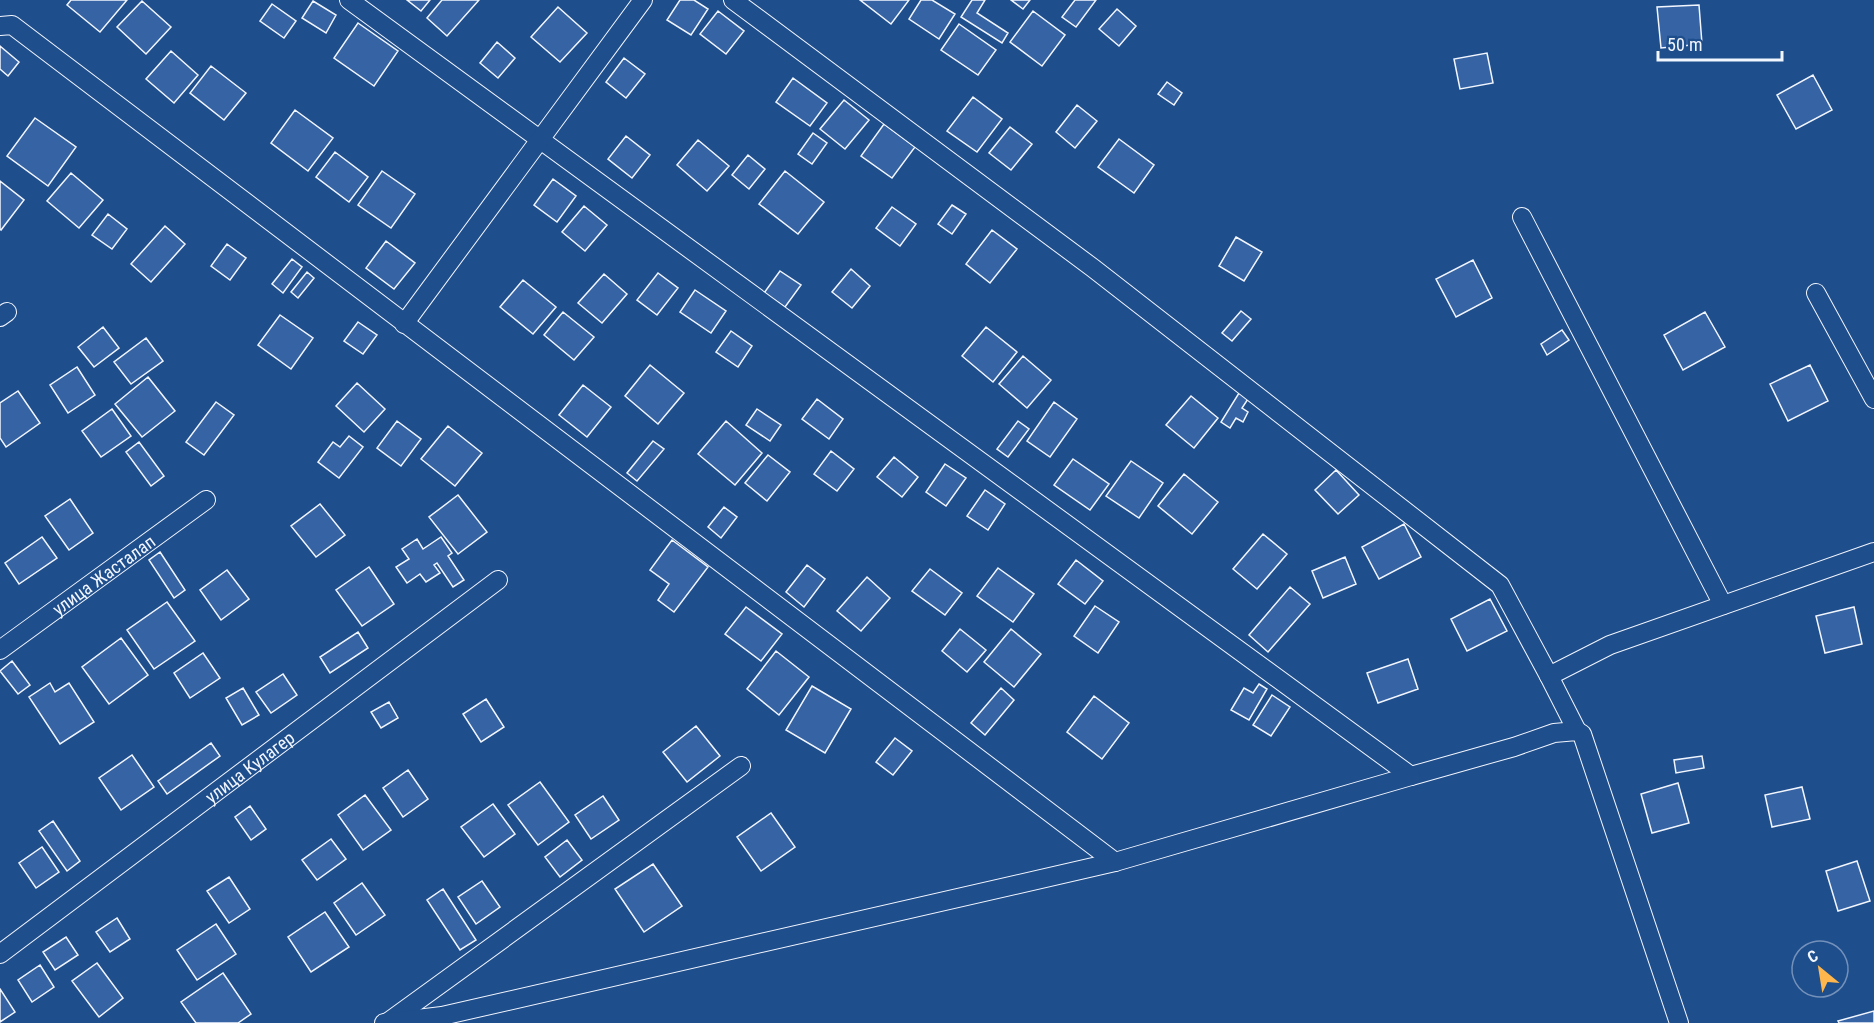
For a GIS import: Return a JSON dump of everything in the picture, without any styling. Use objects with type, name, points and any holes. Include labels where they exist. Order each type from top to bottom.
[{"type":"street","points":[[349,0],[1411,776]]},
{"type":"street","points":[[404,324],[644,0]]},
{"type":"street","points":[[733,0],[1093,268],[1500,585],[1577,731],[1582,734],[1679,1023]]},
{"type":"street","points":[[6,26],[1115,862]]},
{"type":"street","points":[[1522,217],[1723,605]]},
{"type":"street","points":[[1816,293],[1874,399]]},
{"type":"street","name":"улица Жасталап","points":[[0,650],[206,500]]},
{"type":"street","points":[[1549,676],[1610,645],[1874,552]]},
{"type":"street","name":"улица Кулагер","points":[[0,954],[498,580]]},
{"type":"street","points":[[386,1023],[444,1020],[1115,862],[1514,747],[1554,733],[1577,731]]},
{"type":"street","points":[[386,1023],[741,766]]},
{"type":"building","points":[[71,0],[127,0],[100,32],[67,5]]},
{"type":"building","points":[[407,0],[430,0],[421,11]]},
{"type":"building","points":[[442,0],[479,0],[447,36],[427,18]]},
{"type":"building","points":[[680,0],[694,0],[708,9],[691,35],[667,20]]},
{"type":"building","points":[[860,0],[909,0],[891,24]]},
{"type":"building","points":[[921,0],[932,0],[955,14],[939,39],[909,19]]},
{"type":"building","points":[[972,0],[985,0],[977,13],[1008,33],[1002,43],[961,17]]},
{"type":"building","points":[[1011,0],[1030,0],[1023,9]]},
{"type":"building","points":[[1075,0],[1096,0],[1076,27],[1062,17]]},
{"type":"building","points":[[142,1],[171,27],[146,54],[117,27]]},
{"type":"building","points":[[313,1],[336,15],[326,33],[302,18]]},
{"type":"building","points":[[272,4],[296,21],[284,38],[260,21]]},
{"type":"building","points":[[1699,5],[1702,44],[1661,48],[1657,7]]},
{"type":"building","points":[[558,7],[587,33],[560,62],[531,37]]},
{"type":"building","points":[[1117,9],[1136,26],[1119,46],[1099,29]]},
{"type":"building","points":[[718,11],[744,31],[726,54],[700,34]]},
{"type":"building","points":[[1033,11],[1065,35],[1042,66],[1010,42]]},
{"type":"building","points":[[358,23],[398,51],[374,86],[334,58]]},
{"type":"building","points":[[959,24],[996,50],[978,75],[941,50]]},
{"type":"building","points":[[497,42],[515,58],[498,78],[480,63]]},
{"type":"building","points":[[0,46],[19,62],[8,76],[0,69]]},
{"type":"building","points":[[171,51],[198,75],[174,103],[146,79]]},
{"type":"building","points":[[1487,53],[1493,83],[1460,89],[1454,59]]},
{"type":"building","points":[[624,58],[645,74],[626,98],[606,82]]},
{"type":"building","points":[[211,66],[246,93],[224,120],[190,93]]},
{"type":"building","points":[[1813,75],[1832,110],[1796,129],[1777,95]]},
{"type":"building","points":[[793,78],[827,103],[810,126],[776,102]]},
{"type":"building","points":[[1167,82],[1182,93],[1174,105],[1158,94]]},
{"type":"building","points":[[973,97],[1002,119],[977,152],[947,131]]},
{"type":"building","points":[[844,100],[869,120],[845,149],[820,129]]},
{"type":"building","points":[[1077,105],[1097,121],[1075,148],[1056,132]]},
{"type":"building","points":[[295,110],[333,138],[308,171],[271,143]]},
{"type":"building","points":[[35,118],[76,147],[48,186],[7,156]]},
{"type":"building","points":[[884,124],[915,147],[892,178],[861,156]]},
{"type":"building","points":[[1010,127],[1032,144],[1011,170],[989,153]]},
{"type":"building","points":[[813,133],[827,143],[812,164],[798,154]]},
{"type":"building","points":[[626,136],[650,155],[632,178],[608,159]]},
{"type":"building","points":[[1119,139],[1154,165],[1134,193],[1098,167]]},
{"type":"building","points":[[698,140],[729,166],[707,191],[677,165]]},
{"type":"building","points":[[335,152],[368,177],[349,202],[316,177]]},
{"type":"building","points":[[748,155],[765,169],[749,189],[732,175]]},
{"type":"building","points":[[382,171],[415,194],[391,228],[358,205]]},
{"type":"building","points":[[785,171],[824,202],[798,234],[759,204]]},
{"type":"building","points":[[71,173],[103,200],[79,228],[47,201]]},
{"type":"building","points":[[553,179],[576,196],[557,222],[534,205]]},
{"type":"building","points":[[0,181],[24,200],[1,230],[0,229]]},
{"type":"building","points":[[952,205],[966,214],[952,234],[938,224]]},
{"type":"building","points":[[584,206],[607,225],[585,251],[562,232]]},
{"type":"building","points":[[892,207],[916,224],[900,246],[876,228]]},
{"type":"building","points":[[108,214],[127,229],[112,249],[92,235]]},
{"type":"building","points":[[165,226],[185,244],[151,282],[131,264]]},
{"type":"building","points":[[992,230],[1017,249],[990,283],[966,264]]},
{"type":"building","points":[[1236,237],[1262,252],[1244,281],[1219,266]]},
{"type":"building","points":[[386,241],[415,263],[394,289],[366,268]]},
{"type":"building","points":[[227,244],[246,258],[230,280],[211,266]]},
{"type":"building","points":[[292,259],[302,267],[283,293],[272,284]]},
{"type":"building","points":[[1473,260],[1492,298],[1456,317],[1436,279]]},
{"type":"building","points":[[851,269],[870,286],[852,308],[832,292]]},
{"type":"building","points":[[780,271],[801,285],[785,307],[764,293]]},
{"type":"building","points":[[307,272],[314,278],[298,298],[291,292]]},
{"type":"building","points":[[658,273],[678,288],[657,315],[637,300]]},
{"type":"building","points":[[604,274],[627,294],[602,323],[578,303]]},
{"type":"building","points":[[523,280],[556,307],[533,334],[500,307]]},
{"type":"building","points":[[695,290],[726,311],[711,333],[680,312]]},
{"type":"building","points":[[1241,311],[1251,319],[1232,341],[1222,333]]},
{"type":"building","points":[[563,312],[594,337],[574,360],[544,335]]},
{"type":"building","points":[[1705,312],[1725,347],[1683,370],[1664,335]]},
{"type":"building","points":[[280,315],[313,338],[291,369],[258,345]]},
{"type":"building","points":[[358,322],[377,335],[363,354],[344,341]]},
{"type":"building","points":[[103,327],[119,348],[94,367],[78,347]]},
{"type":"building","points":[[986,327],[1017,352],[993,382],[962,356]]},
{"type":"building","points":[[1562,330],[1569,340],[1547,355],[1541,344]]},
{"type":"building","points":[[731,331],[752,346],[738,367],[716,352]]},
{"type":"building","points":[[146,338],[163,361],[131,384],[114,362]]},
{"type":"building","points":[[1023,356],[1051,380],[1027,408],[999,384]]},
{"type":"building","points":[[650,365],[684,393],[658,424],[625,396]]},
{"type":"building","points":[[1810,365],[1828,401],[1788,421],[1770,384]]},
{"type":"building","points":[[77,367],[95,395],[68,413],[50,385]]},
{"type":"building","points":[[148,377],[175,411],[142,437],[115,404]]},
{"type":"building","points":[[357,383],[385,409],[364,432],[336,406]]},
{"type":"building","points":[[583,385],[611,407],[587,437],[559,415]]},
{"type":"building","points":[[18,391],[40,423],[6,447],[0,438],[0,403]]},
{"type":"building","points":[[1239,393],[1248,399],[1242,408],[1248,412],[1243,422],[1236,418],[1230,428],[1221,422]]},
{"type":"building","points":[[1191,396],[1218,418],[1194,448],[1166,425]]},
{"type":"building","points":[[817,399],[843,419],[829,439],[802,419]]},
{"type":"building","points":[[216,402],[234,415],[204,455],[186,442]]},
{"type":"building","points":[[1054,402],[1077,419],[1050,457],[1027,441]]},
{"type":"building","points":[[112,409],[131,436],[101,457],[82,431]]},
{"type":"building","points":[[757,409],[781,425],[770,441],[746,425]]},
{"type":"building","points":[[397,421],[421,439],[401,466],[377,448]]},
{"type":"building","points":[[726,421],[762,453],[735,485],[698,454]]},
{"type":"building","points":[[1018,421],[1029,429],[1008,457],[997,449]]},
{"type":"building","points":[[448,426],[482,453],[455,486],[421,459]]},
{"type":"building","points":[[349,436],[363,447],[339,478],[318,462],[333,442],[340,447]]},
{"type":"building","points":[[653,441],[664,449],[637,481],[627,473]]},
{"type":"building","points":[[139,442],[164,476],[151,486],[126,452]]},
{"type":"building","points":[[831,451],[854,469],[837,491],[814,474]]},
{"type":"building","points":[[768,455],[790,472],[767,501],[745,483]]},
{"type":"building","points":[[894,457],[918,477],[902,497],[877,477]]},
{"type":"building","points":[[1073,459],[1109,484],[1090,510],[1054,485]]},
{"type":"building","points":[[1131,461],[1163,483],[1139,518],[1106,496]]},
{"type":"building","points":[[945,464],[966,478],[946,506],[926,492]]},
{"type":"building","points":[[1336,470],[1359,495],[1338,514],[1315,490]]},
{"type":"building","points":[[1184,474],[1218,502],[1192,534],[1158,506]]},
{"type":"building","points":[[985,490],[1005,504],[988,530],[967,516]]},
{"type":"building","points":[[458,495],[487,532],[458,554],[429,517]]},
{"type":"building","points":[[70,499],[93,533],[69,550],[45,516]]},
{"type":"building","points":[[320,504],[345,535],[316,557],[291,526]]},
{"type":"building","points":[[724,507],[737,517],[721,538],[708,527]]},
{"type":"building","points":[[1404,524],[1421,557],[1379,579],[1362,547]]},
{"type":"building","points":[[1263,534],[1287,554],[1257,589],[1233,569]]},
{"type":"building","points":[[42,537],[57,558],[19,584],[5,563]]},
{"type":"building","points":[[441,537],[452,553],[448,556],[464,580],[453,587],[437,563],[434,565],[440,573],[426,582],[420,574],[407,583],[396,567],[409,559],[402,549],[417,539],[423,549]]},
{"type":"building","points":[[672,540],[708,567],[674,612],[658,600],[669,584],[650,570]]},
{"type":"building","points":[[160,552],[185,590],[174,598],[149,560]]},
{"type":"building","points":[[1345,557],[1356,584],[1323,598],[1312,571]]},
{"type":"building","points":[[1076,560],[1103,581],[1085,604],[1058,584]]},
{"type":"building","points":[[807,565],[825,579],[804,607],[786,592]]},
{"type":"building","points":[[369,567],[394,604],[362,626],[336,590]]},
{"type":"building","points":[[998,568],[1034,594],[1013,622],[977,596]]},
{"type":"building","points":[[930,569],[962,593],[945,615],[912,591]]},
{"type":"building","points":[[227,570],[249,599],[221,620],[200,590]]},
{"type":"building","points":[[867,577],[890,598],[861,631],[837,611]]},
{"type":"building","points":[[1290,587],[1310,604],[1268,652],[1249,635]]},
{"type":"building","points":[[1490,599],[1507,631],[1467,651],[1451,619]]},
{"type":"building","points":[[167,602],[195,641],[154,669],[127,630]]},
{"type":"building","points":[[1095,606],[1119,622],[1098,653],[1074,636]]},
{"type":"building","points":[[746,607],[782,634],[761,661],[725,634]]},
{"type":"building","points":[[1854,607],[1862,644],[1825,653],[1816,616]]},
{"type":"building","points":[[960,629],[986,650],[967,672],[942,651]]},
{"type":"building","points":[[1011,629],[1041,654],[1014,687],[984,662]]},
{"type":"building","points":[[358,632],[368,648],[330,673],[320,657]]},
{"type":"building","points":[[121,638],[148,675],[109,704],[82,667]]},
{"type":"building","points":[[776,651],[809,677],[779,715],[747,689]]},
{"type":"building","points":[[203,653],[220,678],[190,698],[174,673]]},
{"type":"building","points":[[1408,659],[1418,689],[1378,703],[1367,673]]},
{"type":"building","points":[[12,661],[30,685],[18,694],[0,671]]},
{"type":"building","points":[[283,674],[297,695],[271,713],[256,692]]},
{"type":"building","points":[[50,683],[55,692],[69,683],[94,722],[60,744],[29,697]]},
{"type":"building","points":[[1259,684],[1267,689],[1249,720],[1231,710],[1244,688],[1253,693]]},
{"type":"building","points":[[812,686],[851,709],[825,753],[786,730]]},
{"type":"building","points":[[243,688],[259,715],[242,725],[226,698]]},
{"type":"building","points":[[1001,688],[1014,700],[985,735],[971,723]]},
{"type":"building","points":[[1272,695],[1290,707],[1271,736],[1253,725]]},
{"type":"building","points":[[1094,696],[1129,723],[1102,759],[1067,732]]},
{"type":"building","points":[[486,699],[504,727],[481,742],[463,714]]},
{"type":"building","points":[[389,702],[398,718],[381,728],[371,712]]},
{"type":"building","points":[[696,726],[720,756],[687,782],[663,752]]},
{"type":"building","points":[[895,738],[912,751],[893,775],[876,762]]},
{"type":"building","points":[[211,743],[220,756],[167,794],[158,781]]},
{"type":"building","points":[[132,755],[154,787],[121,810],[99,778]]},
{"type":"building","points":[[1702,756],[1704,768],[1676,773],[1674,760]]},
{"type":"building","points":[[408,770],[428,799],[403,817],[383,788]]},
{"type":"building","points":[[540,782],[569,822],[538,845],[508,805]]},
{"type":"building","points":[[1678,783],[1689,823],[1652,833],[1641,794]]},
{"type":"building","points":[[1802,787],[1810,819],[1772,827],[1765,795]]},
{"type":"building","points":[[365,795],[391,830],[363,850],[338,815]]},
{"type":"building","points":[[603,796],[619,820],[591,839],[575,815]]},
{"type":"building","points":[[493,804],[515,834],[484,857],[461,827]]},
{"type":"building","points":[[250,806],[266,829],[251,840],[235,817]]},
{"type":"building","points":[[771,813],[795,847],[761,871],[737,837]]},
{"type":"building","points":[[53,821],[80,861],[67,871],[39,831]]},
{"type":"building","points":[[331,839],[346,859],[317,880],[302,860]]},
{"type":"building","points":[[567,840],[582,860],[560,877],[545,857]]},
{"type":"building","points":[[42,847],[59,872],[36,888],[19,863]]},
{"type":"building","points":[[1857,861],[1870,901],[1838,911],[1826,871]]},
{"type":"building","points":[[653,864],[682,906],[644,932],[615,889]]},
{"type":"building","points":[[229,877],[250,909],[229,923],[207,891]]},
{"type":"building","points":[[482,881],[500,907],[476,924],[458,897]]},
{"type":"building","points":[[362,883],[385,915],[356,935],[334,903]]},
{"type":"building","points":[[443,889],[476,940],[460,950],[427,900]]},
{"type":"building","points":[[325,912],[349,947],[311,972],[288,937]]},
{"type":"building","points":[[117,918],[130,939],[110,952],[96,932]]},
{"type":"building","points":[[216,924],[236,954],[197,980],[177,950]]},
{"type":"building","points":[[66,937],[78,955],[55,970],[43,952]]},
{"type":"building","points":[[97,963],[123,998],[99,1017],[72,981]]},
{"type":"building","points":[[40,965],[54,987],[32,1002],[18,980]]},
{"type":"building","points":[[223,973],[251,1014],[238,1023],[196,1023],[181,1002]]},
{"type":"building","points":[[0,989],[15,1012],[0,1022]]},
{"type":"building","points":[[1874,1011],[1874,1023],[1839,1023],[1838,1021]]}]
